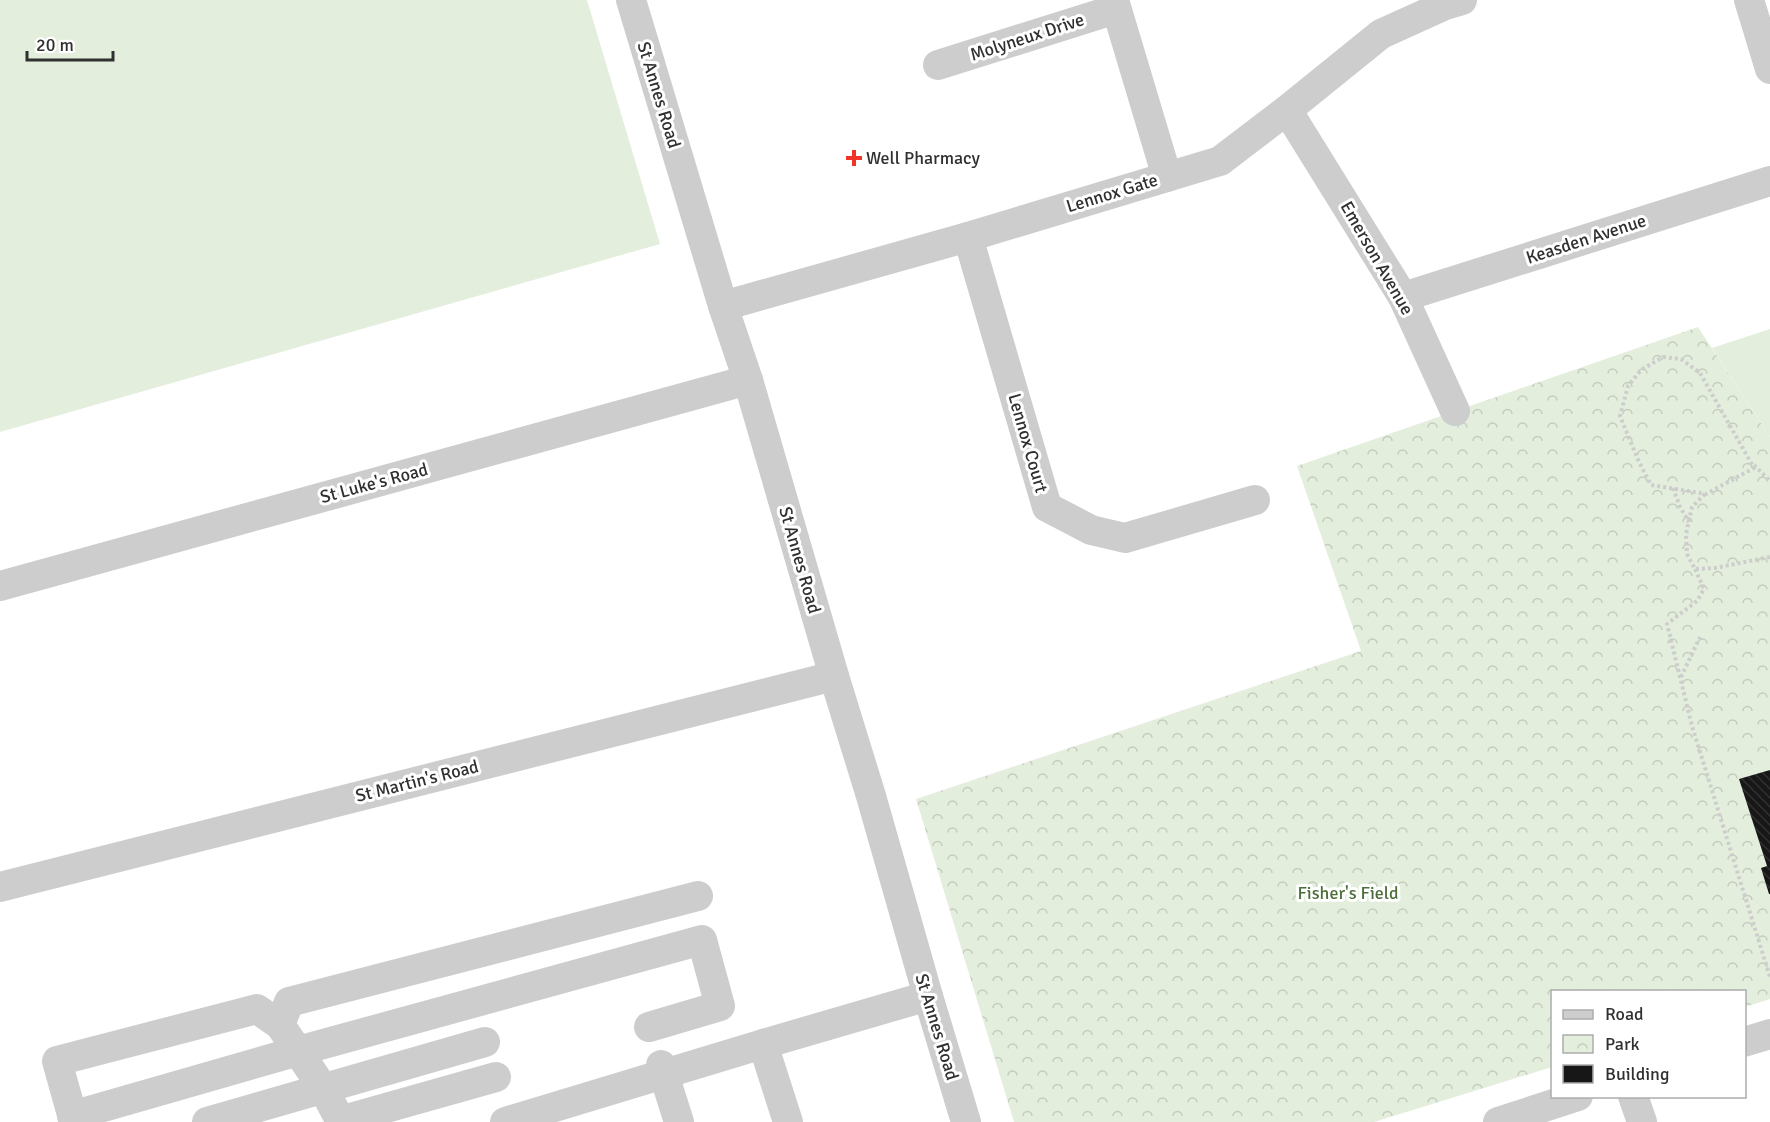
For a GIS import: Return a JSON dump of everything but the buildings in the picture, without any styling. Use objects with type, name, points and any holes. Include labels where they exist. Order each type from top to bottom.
[{"type":"street","name":"St Annes Road","points":[[631,0],[723,306],[748,380],[966,1122]]},
{"type":"street","name":"Lennox Gate","points":[[723,306],[968,237],[1220,161],[1382,34],[1461,0]]},
{"type":"street","points":[[1749,0],[1770,69]]},
{"type":"street","name":"Molyneux Drive","points":[[938,65],[1115,4],[1167,177]]},
{"type":"street","name":"Emerson Avenue","points":[[1287,110],[1403,297],[1455,411]]},
{"type":"street","name":"Keasden Avenue","points":[[1403,297],[1770,181]]},
{"type":"street","name":"Lennox Court","points":[[968,237],[1047,507],[1091,530],[1125,538],[1255,500]]},
{"type":"street","name":"St Luke's Road","points":[[0,586],[748,380]]},
{"type":"street","name":"St Martin's Road","points":[[0,886],[834,676]]},
{"type":"street","points":[[650,1027],[720,1006],[702,940],[298,1051],[73,1119],[57,1062],[276,1012],[486,952],[698,896]]},
{"type":"street","points":[[637,913],[649,954]]},
{"type":"street","points":[[486,952],[498,996]]},
{"type":"street","points":[[505,1122],[562,1114],[663,1070],[763,1044],[928,996]]},
{"type":"street","points":[[276,1012],[298,1051],[323,1088],[341,1122],[496,1077]]},
{"type":"street","points":[[1746,1041],[1770,1034]]},
{"type":"street","points":[[207,1122],[485,1042]]},
{"type":"street","points":[[763,1044],[788,1122]]},
{"type":"street","points":[[663,1070],[679,1122]]},
{"type":"street","points":[[1497,1122],[1572,1098]]},
{"type":"street","points":[[1634,1098],[1642,1122]]},
{"type":"path","points":[[1706,494],[1651,484],[1620,416],[1628,387],[1641,370],[1663,357],[1681,359],[1700,373],[1754,468],[1706,494],[1692,507],[1686,534],[1687,554],[1704,589],[1697,601],[1667,624],[1692,726],[1770,977]]},
{"type":"path","points":[[1750,461],[1770,481]]},
{"type":"path","points":[[1673,488],[1689,522]]},
{"type":"path","points":[[1695,569],[1716,568],[1770,557]]},
{"type":"path","points":[[1681,679],[1700,637]]},
{"type":"green space","points":[[0,0],[587,0],[660,244],[0,432]]},
{"type":"green space","name":"Fisher's Field","points":[[1698,327],[1770,437],[1770,999],[1746,1007],[1746,990],[1551,990],[1551,1067],[1374,1122],[1014,1122],[916,799],[1361,651],[1297,466]]},
{"type":"green space","points":[[1770,329],[1770,437],[1712,348]]},
{"type":"place","name":"Well Pharmacy","points":[[854,158]]}]
